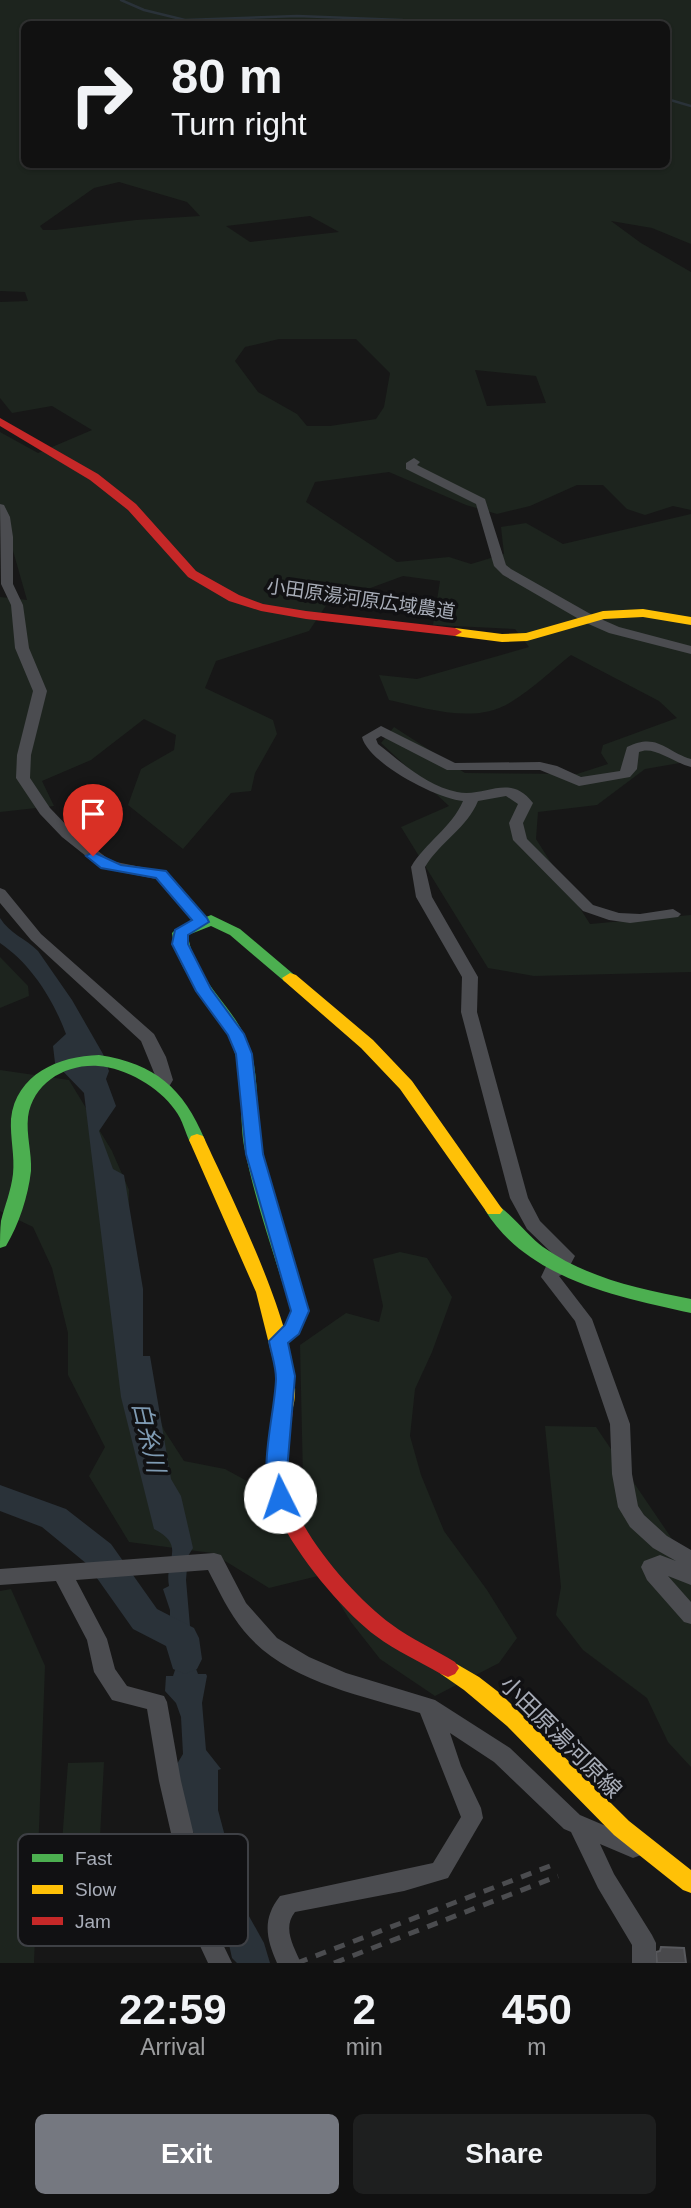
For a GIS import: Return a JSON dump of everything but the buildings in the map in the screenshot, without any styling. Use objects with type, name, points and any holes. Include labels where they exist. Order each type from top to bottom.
[{"type":"street","name":"小田原湯河原広域農道","points":[[0,421],[94,477],[132,507],[192,574],[234,598],[261,607],[489,638],[527,637],[603,615],[643,613],[691,621]]},
{"type":"street","points":[[414,462],[410,466],[481,502],[500,566],[589,619],[635,637],[691,650]]},
{"type":"street","points":[[0,508],[6,537],[7,584],[17,605],[22,648],[40,691],[22,764],[27,787],[67,834],[93,856],[113,867],[161,874],[202,922]]},
{"type":"street","points":[[673,914],[625,919],[602,915],[588,908],[520,840],[516,822],[526,803],[520,796],[508,790],[456,798],[431,789],[371,746],[369,737],[382,730],[452,767],[540,766],[579,782],[625,774],[630,769],[632,750],[644,744],[664,747],[676,759],[691,763]]},
{"type":"street","points":[[472,797],[468,811],[425,854],[418,867],[424,897],[470,977],[469,1012],[519,1198],[533,1225],[566,1256],[550,1277],[583,1319],[620,1423],[622,1474],[628,1507],[636,1521],[660,1542],[691,1560]]},
{"type":"street","points":[[0,893],[36,937],[148,1038],[158,1057],[165,1080],[162,1086]]},
{"type":"street","points":[[278,1341],[292,1329],[300,1311],[254,1154],[244,1054],[236,1034],[204,991],[180,944],[180,933],[211,920],[228,926],[374,1051],[407,1086],[506,1224],[530,1248],[558,1266],[614,1290],[691,1306]]},
{"type":"street","name":"小田原湯河原線","points":[[0,1242],[18,1199],[23,1161],[20,1116],[30,1087],[53,1069],[88,1060],[118,1064],[139,1071],[162,1086],[182,1107],[265,1292],[286,1376],[277,1471],[280,1497],[299,1532],[335,1583],[382,1629],[471,1681],[520,1724],[603,1810],[655,1857],[686,1878]]},
{"type":"street","points":[[0,1577],[116,1566],[214,1561],[245,1618],[271,1644],[302,1663],[341,1681],[427,1706],[502,1755],[580,1827],[655,1857]]},
{"type":"street","points":[[691,1577],[660,1563],[651,1567],[654,1574],[691,1616]]},
{"type":"street","points":[[70,1570],[66,1584],[97,1639],[105,1672],[120,1694],[156,1702],[183,1834]]},
{"type":"street","points":[[289,1963],[278,1939],[276,1923],[278,1913],[288,1903],[404,1881],[440,1871],[472,1818],[450,1766],[443,1740],[427,1706]]},
{"type":"street","points":[[580,1827],[606,1881],[644,1943],[644,1963]]},
{"type":"street","points":[[212,1946],[220,1963]]},
{"type":"shaded area","points":[[0,0],[691,0],[691,244],[652,228],[611,221],[641,243],[691,272],[691,510],[673,506],[645,515],[627,509],[603,485],[577,485],[530,506],[497,514],[466,505],[389,472],[315,482],[306,502],[397,562],[449,557],[471,564],[504,554],[501,527],[526,523],[563,544],[691,514],[691,761],[645,769],[597,805],[538,812],[536,839],[590,924],[691,915],[691,972],[534,976],[488,968],[401,827],[449,806],[381,743],[394,727],[465,773],[577,774],[608,764],[601,753],[603,745],[677,718],[659,701],[571,655],[511,702],[482,713],[450,713],[389,700],[379,675],[417,679],[529,647],[515,629],[433,625],[440,581],[403,576],[327,604],[309,631],[216,661],[205,688],[273,720],[277,734],[255,773],[251,791],[231,793],[183,849],[128,805],[141,769],[174,750],[176,735],[144,719],[91,760],[42,781],[54,806],[0,812],[0,597],[27,600],[6,526],[0,520],[0,432],[38,453],[92,430],[52,406],[12,413],[0,398],[0,302],[28,301],[25,292],[0,291]],"holes":[[[119,182],[187,202],[200,216],[136,220],[55,230],[43,230],[40,226],[94,188]],[[310,216],[339,232],[250,242],[226,226]],[[279,339],[356,339],[390,373],[384,407],[376,419],[330,426],[307,426],[297,414],[258,392],[235,361],[245,347]],[[475,370],[536,376],[546,403],[487,406]]]},
{"type":"shaded area","points":[[0,957],[28,986],[29,996],[0,1008]]},
{"type":"shaded area","points":[[0,1070],[69,1080],[112,1151],[129,1190],[126,1304],[135,1359],[164,1430],[184,1461],[225,1469],[258,1487],[303,1479],[300,1345],[346,1313],[379,1322],[383,1306],[373,1259],[400,1252],[427,1258],[452,1297],[415,1389],[410,1436],[421,1475],[444,1531],[487,1590],[517,1638],[499,1663],[435,1696],[380,1659],[351,1622],[322,1575],[269,1588],[212,1553],[129,1542],[89,1476],[105,1447],[68,1375],[68,1333],[52,1268],[33,1227],[0,1211]]},
{"type":"shaded area","points":[[545,1426],[596,1427],[691,1567],[691,1767],[668,1742],[647,1698],[583,1650],[556,1615],[561,1587]]},
{"type":"shaded area","points":[[11,1589],[45,1666],[39,1834],[18,1834],[18,1946],[35,1946],[34,1963],[0,1963],[0,1591]]},
{"type":"shaded area","points":[[104,1762],[100,1834],[63,1834],[68,1763]]},
{"type":"water","name":"白糸川","points":[[0,918],[8,928],[38,951],[72,1000],[103,1054],[109,1071],[106,1079],[116,1106],[99,1131],[113,1169],[124,1175],[143,1289],[143,1356],[150,1356],[171,1479],[181,1496],[193,1548],[188,1556],[186,1580],[193,1661],[198,1674],[207,1676],[202,1703],[206,1750],[221,1769],[218,1770],[218,1810],[224,1834],[195,1834],[189,1826],[177,1764],[183,1754],[181,1717],[176,1703],[165,1691],[166,1676],[173,1676],[176,1667],[176,1652],[170,1642],[170,1610],[163,1589],[169,1586],[172,1547],[164,1535],[154,1529],[121,1397],[84,1093],[55,1063],[53,1046],[66,1034],[55,1008],[22,961],[0,943]]},
{"type":"water","points":[[248,1914],[264,1943],[270,1963],[237,1963],[232,1958],[229,1946],[248,1946]]},
{"type":"waterway","points":[[121,0],[144,10],[185,20],[297,16],[408,21]]},
{"type":"waterway","points":[[670,100],[691,106]]},
{"type":"waterway","points":[[0,1498],[54,1518],[99,1554],[145,1619],[182,1638],[185,1659]]},
{"type":"railway","points":[[297,1963],[550,1866]]},
{"type":"railway","points":[[334,1963],[558,1876]]},
{"type":"traffic: fast","points":[[278,1341],[292,1329],[300,1311],[255,1156],[246,1064],[236,1035],[186,961],[180,933],[211,920],[235,932],[290,978]]},
{"type":"traffic: fast","points":[[0,1242],[14,1208],[21,1180],[20,1117],[24,1102],[41,1078],[54,1070],[83,1061],[114,1063],[132,1069],[151,1079],[175,1099],[186,1114],[197,1140]]},
{"type":"traffic: fast","points":[[494,1210],[535,1251],[558,1265],[608,1286],[691,1306]]},
{"type":"traffic: slow","points":[[455,632],[502,638],[527,637],[603,615],[643,613],[691,621]]},
{"type":"traffic: slow","points":[[290,978],[367,1044],[406,1085],[494,1210]]},
{"type":"traffic: slow","points":[[197,1140],[265,1292],[286,1376],[283,1410]]},
{"type":"traffic: slow","points":[[448,1668],[493,1700],[621,1828],[691,1883]]},
{"type":"traffic: jam","points":[[0,421],[94,477],[132,507],[192,574],[234,598],[261,607],[306,615],[455,632]]},
{"type":"traffic: jam","points":[[283,1410],[278,1453],[278,1485],[295,1528],[324,1568],[371,1620],[391,1635],[448,1668]]},
{"type":"route","points":[[93,856],[106,865],[120,869],[161,874],[202,922],[180,933],[180,944],[204,991],[236,1034],[244,1054],[254,1154],[300,1311],[292,1329],[278,1341],[286,1376],[277,1471],[280,1497]]}]
